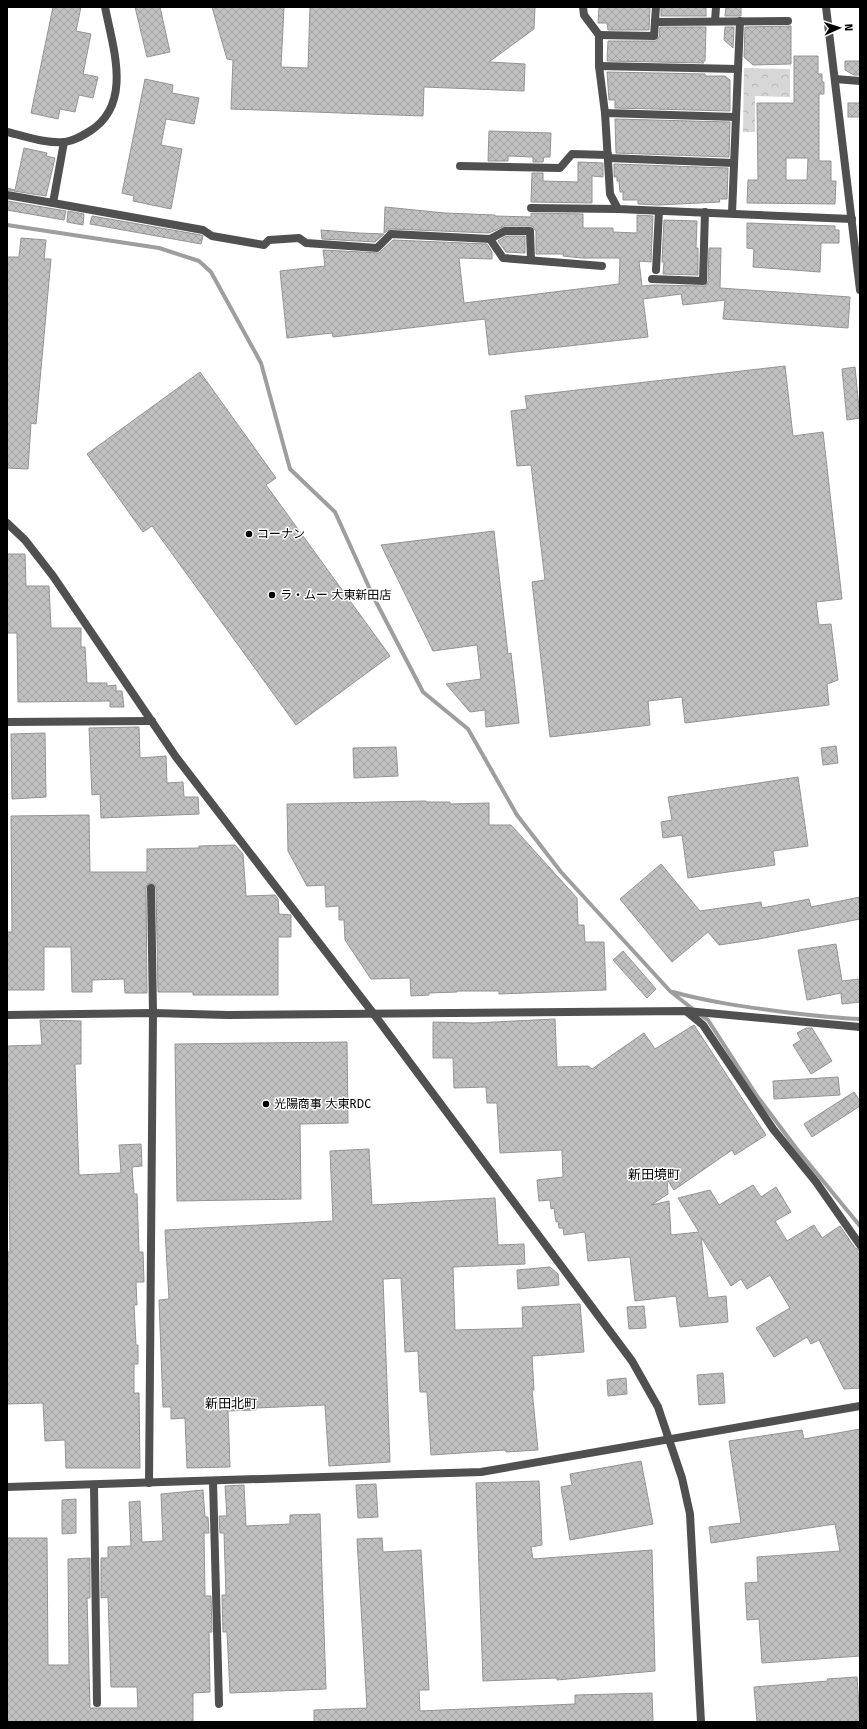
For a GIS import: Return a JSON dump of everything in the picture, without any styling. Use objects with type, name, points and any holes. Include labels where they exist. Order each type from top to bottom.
[{"type":"street","points":[[7,132],[64,142],[73,140],[97,127],[109,114],[115,100],[117,82],[116,68],[105,7]]},
{"type":"street","points":[[584,7],[584,15],[599,35],[599,66],[605,113],[610,194],[618,209]]},
{"type":"street","points":[[599,35],[654,36],[656,7]]},
{"type":"street","points":[[715,21],[716,7]]},
{"type":"street","points":[[826,7],[860,290]]},
{"type":"street","points":[[732,213],[740,21]]},
{"type":"street","points":[[655,22],[788,21]]},
{"type":"street","points":[[599,66],[738,69]]},
{"type":"street","points":[[835,79],[860,81]]},
{"type":"street","points":[[605,113],[736,117]]},
{"type":"street","points":[[53,203],[64,142]]},
{"type":"street","points":[[460,166],[560,168],[572,154],[734,163]]},
{"type":"street","points":[[7,195],[203,230],[212,236],[264,245],[269,240],[299,238],[306,243],[376,248],[391,234],[490,239],[505,231],[530,231],[531,260]]},
{"type":"street","points":[[531,208],[618,209],[852,219]]},
{"type":"street","points":[[656,270],[659,211]]},
{"type":"street","points":[[652,279],[703,281],[705,212]]},
{"type":"street","points":[[490,239],[503,258],[602,266]]},
{"type":"street","points":[[7,523],[25,540],[53,576],[176,756],[373,1013],[632,1361],[658,1407],[682,1478],[690,1514],[701,1722]]},
{"type":"street","points":[[7,722],[152,721]]},
{"type":"street","points":[[149,1483],[153,1013],[151,888]]},
{"type":"street","points":[[686,1011],[702,1025],[773,1129],[816,1182],[860,1245]]},
{"type":"street","points":[[7,1015],[153,1013],[228,1015],[686,1011],[860,1027]]},
{"type":"street","points":[[7,1487],[481,1472],[860,1406]]},
{"type":"street","points":[[213,1481],[219,1704]]},
{"type":"street","points":[[94,1485],[97,1703]]},
{"type":"green space","points":[[744,68],[790,69],[790,97],[755,96],[755,132],[743,132]]},
{"type":"building","points":[[53,7],[81,7],[76,31],[91,34],[83,74],[98,77],[93,98],[79,95],[75,112],[60,109],[58,119],[31,113]]},
{"type":"building","points":[[135,7],[160,7],[170,52],[147,57]]},
{"type":"building","points":[[212,7],[284,7],[281,67],[308,68],[310,7],[535,7],[534,29],[489,62],[525,64],[524,91],[424,87],[423,116],[231,109],[233,60],[227,59]]},
{"type":"building","points":[[599,7],[650,7],[649,30],[608,30],[607,23],[598,23]]},
{"type":"building","points":[[661,7],[706,7],[706,16],[661,16]]},
{"type":"building","points":[[726,7],[741,7],[741,16],[725,16]]},
{"type":"building","points":[[791,26],[791,64],[753,65],[744,57],[745,27]]},
{"type":"building","points":[[660,27],[706,27],[705,61],[702,61],[704,63],[607,61],[608,41],[656,41],[659,37]]},
{"type":"building","points":[[725,27],[734,27],[733,48],[724,40]]},
{"type":"building","points":[[794,56],[818,56],[818,74],[822,74],[822,82],[824,82],[824,94],[819,94],[819,161],[831,161],[831,181],[836,181],[835,204],[747,203],[748,180],[758,180],[757,103],[794,103]],"holes":[[[786,158],[808,158],[807,180],[786,180]]]},
{"type":"building","points":[[845,61],[860,61],[860,75],[854,75],[845,70]]},
{"type":"building","points":[[607,72],[705,74],[705,76],[725,76],[730,80],[730,111],[615,108],[615,100],[609,100]]},
{"type":"building","points":[[145,79],[173,85],[172,93],[199,98],[194,124],[166,119],[161,145],[182,149],[171,209],[133,201],[134,196],[122,193]]},
{"type":"building","points":[[848,103],[860,103],[860,117],[848,117]]},
{"type":"building","points":[[615,119],[730,122],[729,157],[616,153]]},
{"type":"building","points":[[489,131],[551,133],[550,157],[544,157],[543,162],[533,162],[533,157],[508,156],[508,161],[488,161]]},
{"type":"building","points":[[24,148],[47,153],[46,156],[55,158],[46,196],[7,190],[7,188],[15,190]]},
{"type":"building","points":[[578,162],[603,163],[603,177],[592,176],[592,203],[531,202],[532,173],[543,173],[543,181],[578,182]]},
{"type":"building","points":[[614,164],[728,168],[727,199],[719,199],[720,202],[658,205],[638,204],[638,200],[623,200],[623,192],[620,192],[619,181],[617,181],[617,177],[614,177]]},
{"type":"building","points":[[7,201],[66,211],[64,220],[7,210]]},
{"type":"building","points":[[385,207],[495,216],[531,217],[531,213],[583,214],[583,228],[613,228],[613,232],[637,233],[637,215],[653,216],[651,262],[639,261],[642,286],[705,286],[708,281],[709,248],[721,248],[720,288],[850,297],[848,328],[723,319],[725,300],[683,305],[681,294],[643,299],[648,337],[489,355],[485,319],[333,337],[332,333],[287,338],[280,271],[325,266],[323,250],[379,253],[393,240],[487,244],[492,252],[492,259],[459,258],[464,303],[619,284],[620,258],[581,258],[563,256],[564,254],[536,254],[536,231],[532,226],[505,226],[489,233],[391,229],[384,233]]},
{"type":"building","points":[[68,211],[84,214],[83,225],[67,222]]},
{"type":"building","points":[[92,216],[203,236],[201,244],[90,224]]},
{"type":"building","points":[[664,220],[697,221],[696,248],[698,248],[698,275],[663,274],[664,262],[662,262]]},
{"type":"building","points":[[747,223],[835,226],[835,230],[839,230],[839,243],[821,243],[820,272],[753,267],[754,249],[747,248]]},
{"type":"building","points":[[321,230],[384,234],[375,242],[322,239]]},
{"type":"building","points":[[506,236],[525,236],[525,253],[506,252],[498,241]]},
{"type":"building","points":[[21,238],[46,240],[44,259],[51,259],[36,424],[31,423],[28,469],[7,468],[7,257],[19,257]]},
{"type":"building","points":[[785,366],[793,436],[823,432],[842,599],[816,602],[819,625],[831,624],[838,680],[827,684],[829,705],[685,723],[682,697],[648,701],[650,725],[550,737],[532,582],[545,580],[531,465],[517,466],[511,411],[527,409],[525,396]]},
{"type":"building","points":[[855,367],[860,418],[847,420],[842,369]]},
{"type":"building","points":[[200,372],[276,478],[266,485],[390,656],[296,725],[152,526],[143,532],[87,454]]},
{"type":"building","points":[[494,531],[508,654],[511,653],[519,723],[486,727],[485,710],[470,712],[446,684],[481,679],[477,645],[433,651],[381,545]]},
{"type":"building","points":[[7,554],[25,554],[26,586],[49,586],[51,628],[81,628],[81,647],[85,647],[87,683],[107,683],[107,686],[116,685],[116,691],[122,691],[124,707],[110,707],[110,701],[18,702],[17,633],[7,633]]},
{"type":"building","points":[[139,727],[140,758],[166,756],[167,783],[183,782],[184,797],[198,797],[199,814],[101,818],[100,794],[92,795],[89,728]]},
{"type":"building","points":[[45,733],[46,797],[12,799],[11,734]]},
{"type":"building","points":[[836,746],[838,763],[823,765],[821,748]]},
{"type":"building","points":[[396,747],[398,776],[354,778],[353,748]]},
{"type":"building","points":[[798,777],[808,846],[773,851],[775,865],[688,878],[682,835],[663,838],[661,822],[672,820],[668,797]]},
{"type":"building","points":[[426,801],[450,802],[450,804],[489,803],[489,825],[511,825],[577,898],[578,925],[584,925],[585,942],[604,942],[606,990],[499,994],[499,991],[457,991],[411,996],[410,978],[371,979],[345,940],[344,920],[339,920],[339,906],[326,907],[325,885],[307,886],[288,851],[287,804]]},
{"type":"building","points":[[89,815],[90,872],[147,872],[147,849],[199,848],[199,846],[235,845],[243,854],[246,896],[275,895],[278,899],[279,914],[291,915],[291,937],[278,937],[278,995],[193,995],[193,992],[158,992],[156,888],[155,885],[151,883],[148,884],[146,888],[147,993],[125,993],[124,979],[92,980],[92,992],[72,992],[71,947],[44,947],[44,990],[7,990],[7,932],[12,932],[11,816]]},
{"type":"building","points":[[661,864],[700,911],[761,902],[762,908],[809,899],[811,907],[860,897],[860,919],[759,939],[719,945],[708,932],[672,962],[620,899]]},
{"type":"building","points":[[836,944],[842,981],[860,979],[860,1002],[842,1004],[841,993],[807,1000],[798,950]]},
{"type":"building","points":[[623,951],[656,989],[647,998],[613,960]]},
{"type":"building","points":[[555,1019],[557,1067],[588,1066],[592,1069],[644,1033],[655,1049],[694,1025],[766,1135],[735,1155],[732,1150],[674,1190],[667,1179],[668,1194],[651,1205],[669,1201],[671,1235],[699,1232],[678,1198],[710,1190],[719,1205],[753,1185],[761,1197],[776,1187],[791,1212],[775,1221],[787,1241],[814,1225],[822,1238],[840,1226],[855,1248],[860,1250],[860,1388],[844,1389],[819,1340],[811,1344],[807,1337],[774,1357],[756,1328],[790,1308],[770,1275],[747,1289],[741,1279],[731,1286],[701,1237],[708,1298],[726,1296],[728,1322],[680,1327],[676,1296],[635,1301],[630,1257],[588,1261],[585,1232],[564,1235],[563,1228],[559,1228],[558,1221],[556,1222],[554,1208],[551,1209],[550,1200],[539,1201],[537,1180],[563,1177],[562,1150],[500,1153],[497,1103],[487,1103],[486,1087],[454,1088],[453,1058],[433,1058],[433,1022],[475,1023]]},
{"type":"building","points":[[40,1020],[81,1021],[81,1064],[75,1064],[79,1175],[121,1173],[119,1145],[141,1144],[142,1166],[132,1167],[134,1194],[137,1194],[139,1252],[143,1252],[144,1282],[136,1282],[137,1305],[134,1305],[136,1345],[138,1345],[138,1364],[134,1364],[134,1393],[139,1393],[140,1468],[66,1468],[65,1440],[45,1441],[43,1403],[7,1404],[7,1252],[10,1252],[7,1046],[42,1045]]},
{"type":"building","points":[[806,1028],[812,1028],[832,1061],[811,1074],[793,1045],[801,1040],[797,1033]]},
{"type":"building","points":[[347,1042],[348,1123],[300,1124],[301,1199],[177,1201],[175,1044]]},
{"type":"building","points":[[838,1077],[840,1095],[774,1099],[773,1081]]},
{"type":"building","points":[[854,1092],[860,1101],[860,1106],[812,1137],[804,1124]]},
{"type":"building","points":[[369,1149],[372,1205],[495,1198],[498,1245],[524,1244],[525,1264],[453,1267],[455,1330],[523,1328],[522,1307],[580,1304],[584,1352],[532,1356],[534,1390],[532,1390],[538,1450],[506,1452],[505,1450],[431,1455],[427,1392],[420,1392],[418,1351],[405,1352],[401,1278],[383,1279],[390,1462],[329,1466],[325,1405],[256,1408],[256,1410],[228,1411],[230,1467],[187,1468],[185,1418],[171,1419],[171,1407],[163,1407],[159,1300],[169,1299],[165,1230],[333,1221],[330,1151]]},
{"type":"building","points":[[550,1267],[558,1274],[559,1285],[518,1289],[517,1270]]},
{"type":"building","points":[[644,1306],[646,1328],[629,1329],[627,1307]]},
{"type":"building","points":[[723,1373],[725,1403],[699,1405],[697,1375]]},
{"type":"building","points":[[626,1378],[627,1394],[608,1396],[607,1380]]},
{"type":"building","points":[[860,1429],[860,1656],[762,1663],[759,1619],[747,1620],[745,1583],[758,1582],[757,1557],[840,1551],[835,1524],[711,1543],[709,1527],[741,1523],[729,1441],[802,1430],[804,1439]]},
{"type":"building","points":[[641,1461],[653,1524],[570,1540],[561,1487],[572,1485],[570,1474]]},
{"type":"building","points":[[539,1481],[542,1545],[531,1547],[533,1559],[652,1550],[655,1671],[557,1680],[557,1678],[483,1681],[476,1483]]},
{"type":"building","points":[[376,1484],[378,1517],[358,1518],[356,1485]]},
{"type":"building","points":[[244,1485],[246,1526],[290,1524],[290,1515],[320,1514],[326,1689],[230,1693],[227,1632],[223,1632],[222,1595],[226,1595],[224,1533],[220,1533],[219,1516],[227,1516],[225,1486]]},
{"type":"building","points":[[203,1490],[205,1517],[208,1517],[209,1533],[204,1533],[205,1596],[211,1596],[212,1632],[209,1632],[210,1692],[193,1693],[193,1722],[7,1722],[7,1538],[47,1538],[48,1665],[69,1665],[68,1559],[90,1558],[90,1598],[87,1598],[90,1708],[138,1708],[137,1687],[111,1687],[108,1597],[101,1598],[101,1558],[108,1558],[108,1547],[131,1546],[129,1502],[140,1501],[142,1542],[163,1541],[161,1494]]},
{"type":"building","points":[[76,1499],[76,1533],[62,1534],[62,1500]]},
{"type":"building","points":[[382,1538],[383,1552],[421,1550],[429,1690],[419,1690],[420,1711],[575,1704],[575,1695],[652,1693],[653,1722],[314,1722],[314,1710],[367,1708],[357,1539]]},
{"type":"building","points":[[857,1677],[860,1722],[757,1722],[754,1687]]},
{"type":"waterway","points":[[7,225],[159,248],[199,261],[211,272],[261,363],[290,469],[335,512],[373,596],[423,692],[468,729],[517,815],[561,872],[670,991],[694,1010]]},
{"type":"waterway","points":[[673,992],[687,996],[756,1008],[860,1019]]},
{"type":"waterway","points":[[699,1014],[708,1020],[757,1096],[796,1148],[860,1226]]},
{"type":"place","name":"コーナン","points":[[249,534]]},
{"type":"place","name":"ラ・ムー 大東新田店","points":[[272,595]]},
{"type":"place","name":"光陽商事 大東RDC","points":[[266,1104]]},
{"type":"district","name":"新田境町","points":[[654,1174]]},
{"type":"district","name":"新田北町","points":[[231,1403]]}]
